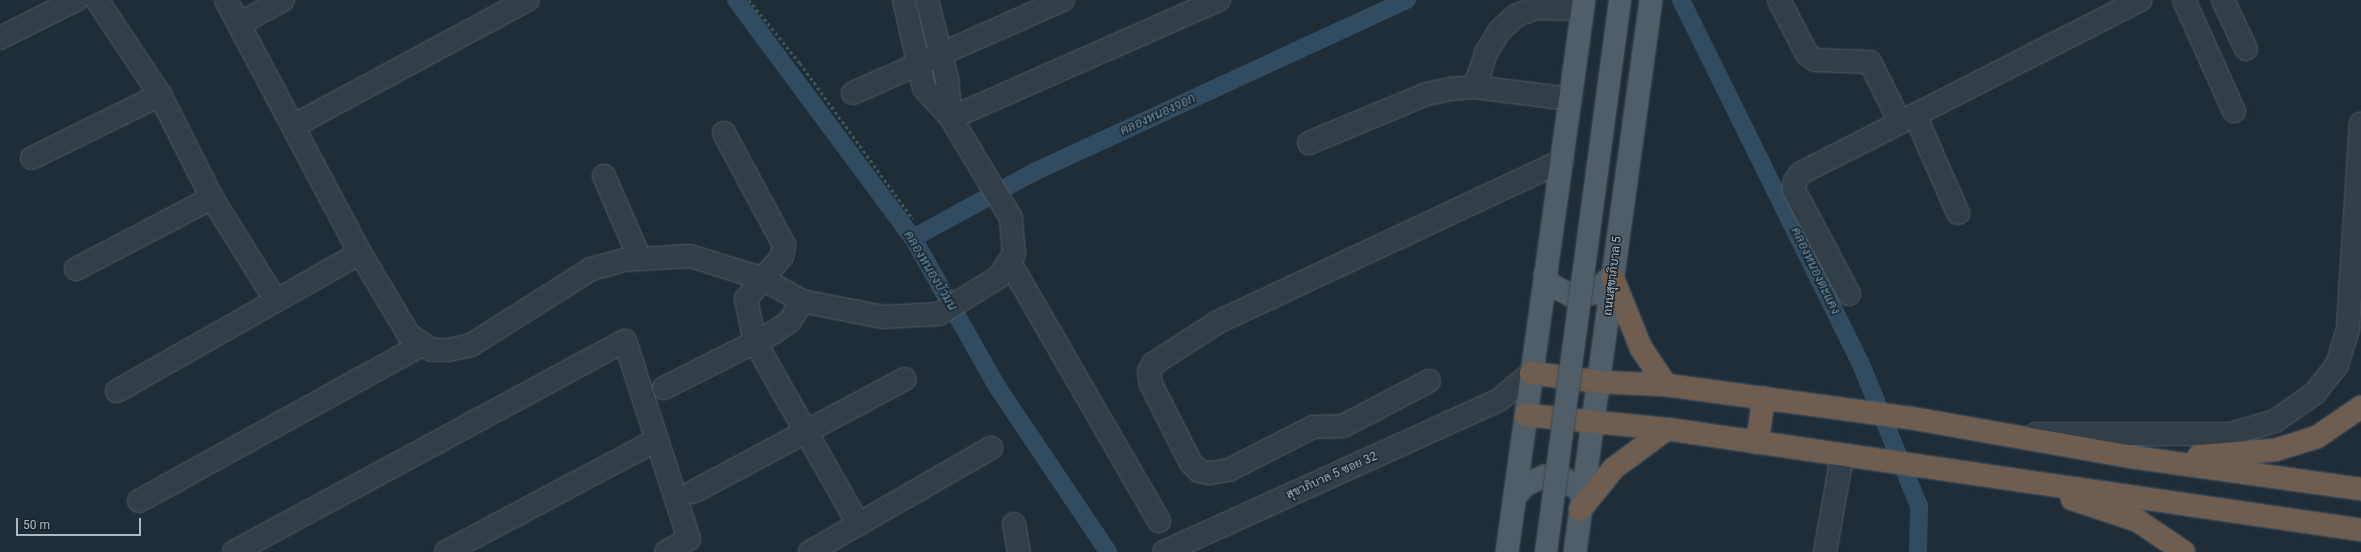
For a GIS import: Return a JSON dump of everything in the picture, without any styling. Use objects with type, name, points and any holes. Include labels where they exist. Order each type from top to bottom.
[{"type":"highway","points":[[1612,276],[1641,348],[1666,385]]},
{"type":"highway","points":[[1532,373],[1600,382],[1666,385],[1849,409],[2011,434],[2132,457],[2361,489]]},
{"type":"highway","points":[[1757,443],[1764,398]]},
{"type":"highway","points":[[2132,457],[2219,456],[2275,450],[2317,436],[2361,407]]},
{"type":"highway","points":[[1526,414],[1667,429],[1844,458],[2361,530]]},
{"type":"highway","points":[[1580,504],[1614,468],[1667,429]]},
{"type":"highway","points":[[2018,482],[2138,521],[2184,552]]},
{"type":"main road","points":[[1546,552],[1620,0]]},
{"type":"main road","name":"ถนนสุขาภิบาล 5","points":[[1575,552],[1580,504],[1600,382],[1612,276],[1651,0]]},
{"type":"main road","points":[[1507,552],[1583,5]]},
{"type":"main road","points":[[1545,275],[1551,285],[1575,297],[1592,293],[1612,276]]},
{"type":"main road","points":[[1515,497],[1525,485],[1544,476],[1561,476],[1568,481],[1580,504]]},
{"type":"street","points":[[0,38],[76,0]]},
{"type":"street","points":[[97,0],[160,95],[212,198],[276,301]]},
{"type":"street","points":[[226,0],[295,125],[360,253],[409,335],[422,344],[448,350],[471,345],[591,269],[640,259],[690,256],[761,278],[802,301],[866,316],[919,318],[939,314],[982,290],[999,277],[1010,263],[1014,233],[1001,202],[951,118],[924,88],[904,0]]},
{"type":"street","points":[[239,24],[283,0]]},
{"type":"street","points":[[295,125],[527,0]]},
{"type":"street","points":[[927,0],[938,54],[947,79],[951,118]]},
{"type":"street","points":[[853,93],[917,62],[1064,0]]},
{"type":"street","points":[[951,118],[1219,0]]},
{"type":"street","points":[[1779,0],[1807,54],[1815,60],[1870,62],[1907,118],[1958,213]]},
{"type":"street","points":[[1849,294],[1794,190],[1795,181],[1808,169],[2140,0]]},
{"type":"street","points":[[2184,0],[2234,111]]},
{"type":"street","points":[[2223,0],[2246,49]]},
{"type":"street","points":[[1475,87],[1496,36],[1517,15],[1536,8],[1583,5]]},
{"type":"street","points":[[924,88],[947,79]]},
{"type":"street","points":[[1309,143],[1427,94],[1475,87],[1570,99]]},
{"type":"street","points":[[32,158],[160,95]]},
{"type":"street","points":[[2011,434],[2230,434],[2275,421],[2315,393],[2337,364],[2348,328],[2361,123]]},
{"type":"street","points":[[724,133],[783,236],[782,256],[761,278],[746,298],[755,342],[859,525]]},
{"type":"street","points":[[1429,381],[1343,426],[1314,427],[1229,470],[1209,473],[1199,471],[1191,462],[1151,384],[1149,372],[1153,364],[1218,322],[1562,161]]},
{"type":"street","points":[[604,176],[640,259]]},
{"type":"street","points":[[76,269],[212,198]]},
{"type":"street","points":[[117,391],[360,253]]},
{"type":"street","points":[[1010,263],[1159,521]]},
{"type":"street","points":[[664,388],[755,342],[790,321],[802,301]]},
{"type":"street","points":[[234,552],[625,342],[689,540],[666,552]]},
{"type":"street","points":[[139,501],[422,344]]},
{"type":"street","name":"สุขาภิบาล 5 ซอย 32","points":[[1164,552],[1500,400],[1532,373]]},
{"type":"street","points":[[693,492],[905,380]]},
{"type":"street","points":[[1500,400],[1526,414]]},
{"type":"street","points":[[446,552],[657,440]]},
{"type":"street","points":[[810,552],[991,448]]},
{"type":"street","points":[[1825,552],[1844,458]]},
{"type":"street","points":[[1014,524],[1019,552]]},
{"type":"path","points":[[749,0],[800,63],[913,219]]},
{"type":"waterway","name":"คลองหนองบัวมน","points":[[736,0],[913,238],[998,388],[1108,552]]},
{"type":"waterway","name":"คลองหนองจอก","points":[[913,238],[1032,173],[1407,0]]},
{"type":"waterway","name":"คลองหนองตะแคง","points":[[1681,0],[1860,362],[1919,506],[1918,552]]}]
